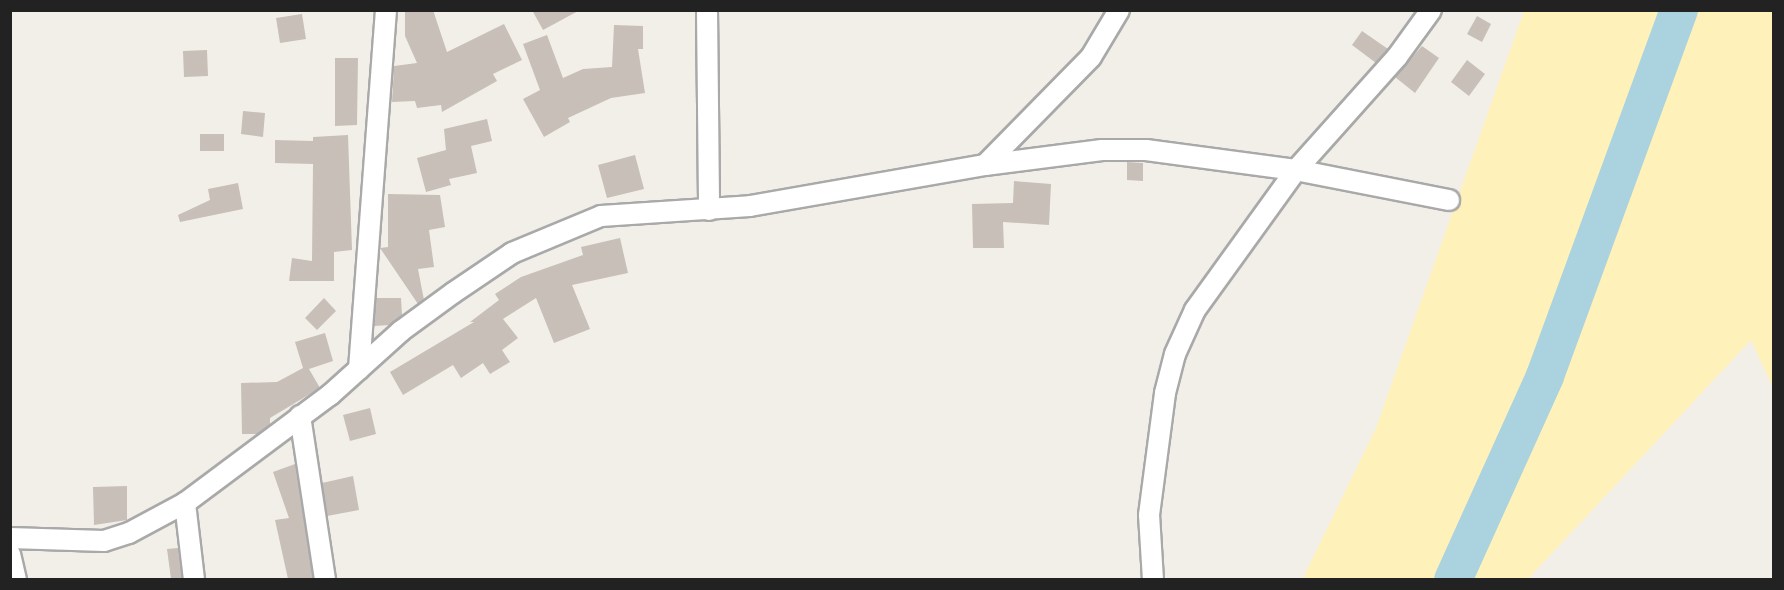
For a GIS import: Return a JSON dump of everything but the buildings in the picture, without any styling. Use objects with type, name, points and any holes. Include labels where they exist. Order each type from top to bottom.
[{"type":"street","points":[[359,369],[386,10]]},
{"type":"street","points":[[707,10],[709,210]]},
{"type":"street","points":[[985,165],[1091,57],[1119,10]]},
{"type":"street","points":[[1153,579],[1149,515],[1165,393],[1175,354],[1195,310],[1296,170],[1397,57],[1431,10]]},
{"type":"street","points":[[10,538],[104,541],[129,533],[185,503],[300,416],[359,369],[401,331],[453,293],[512,253],[554,233],[601,216],[709,210],[985,165],[1102,150],[1146,150],[1296,170],[1449,200]]},
{"type":"street","points":[[300,416],[325,579]]},
{"type":"street","points":[[185,503],[194,579]]},
{"type":"street","points":[[10,554],[15,579]]},
{"type":"sand","points":[[1524,11],[1773,11],[1773,388],[1751,340],[1528,579],[1302,580],[1376,428]]},
{"type":"waterway","points":[[1453,580],[1545,376],[1679,10]]}]
